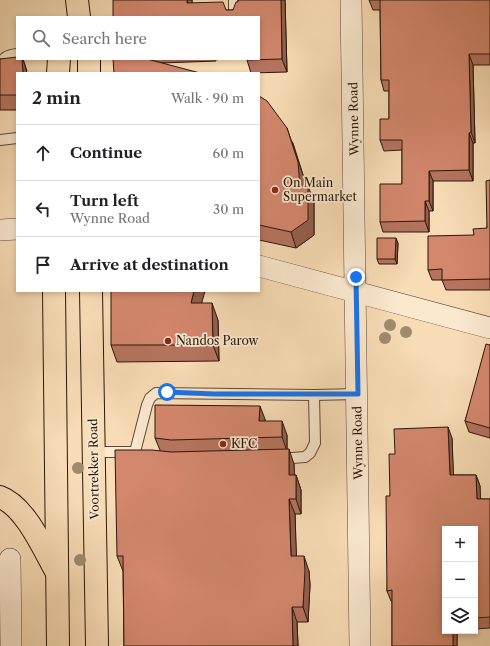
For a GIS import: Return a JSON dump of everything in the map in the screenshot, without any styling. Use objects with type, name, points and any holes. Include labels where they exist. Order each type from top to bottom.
[{"type":"main road","points":[[58,72],[59,60]]},
{"type":"main road","points":[[89,60],[89,72]]},
{"type":"main road","points":[[54,292],[58,646]]},
{"type":"main road","name":"Voortrekker Road","points":[[91,292],[97,646]]},
{"type":"main road","points":[[0,497],[13,504],[22,514],[57,572]]},
{"type":"street","name":"Wynne Road","points":[[352,0],[360,646]]},
{"type":"street","points":[[0,230],[16,229]]},
{"type":"street","points":[[260,266],[490,328]]},
{"type":"street","points":[[10,559],[11,646]]},
{"type":"lane","points":[[234,0],[234,16]]},
{"type":"lane","points":[[0,67],[3,59],[16,54]]},
{"type":"lane","points":[[0,131],[0,145]]},
{"type":"lane","points":[[0,140],[16,138]]},
{"type":"lane","points":[[93,452],[139,453],[148,401],[156,393],[314,395],[358,394]]},
{"type":"lane","points":[[267,459],[305,457],[310,453],[315,443],[314,395]]},
{"type":"building","points":[[113,0],[187,0],[187,3],[223,2],[226,10],[233,10],[238,0],[281,0],[282,59],[260,60],[260,16],[113,16]]},
{"type":"building","points":[[380,0],[490,0],[490,54],[469,54],[471,132],[469,133],[469,170],[429,171],[429,201],[425,201],[425,221],[380,222],[380,184],[402,184],[402,140],[380,140],[380,119],[389,119],[389,80],[381,80]]},
{"type":"building","points":[[16,57],[16,60],[22,60],[23,72],[16,72],[16,95],[0,95],[0,59]]},
{"type":"building","points":[[113,60],[151,60],[196,72],[114,72]]},
{"type":"building","points":[[260,97],[267,101],[287,128],[298,162],[300,186],[308,186],[308,220],[291,232],[260,225]]},
{"type":"building","points":[[490,180],[490,279],[442,280],[442,269],[428,270],[428,236],[474,235],[473,229],[487,228],[486,181]]},
{"type":"building","points":[[377,238],[396,238],[395,259],[377,259]]},
{"type":"building","name":"Nandos Parow","points":[[111,292],[194,292],[191,303],[212,303],[213,345],[111,345]]},
{"type":"building","points":[[486,344],[490,345],[490,428],[465,421]]},
{"type":"building","points":[[155,405],[260,406],[259,421],[282,421],[282,437],[171,440],[155,438]]},
{"type":"building","points":[[448,427],[450,475],[476,475],[477,499],[490,499],[490,617],[478,618],[478,526],[442,526],[442,634],[453,634],[453,646],[392,646],[392,590],[387,591],[386,496],[390,496],[389,454],[395,454],[394,429]]},
{"type":"building","points":[[289,449],[289,475],[296,475],[296,499],[289,499],[291,556],[304,556],[305,570],[303,607],[292,607],[293,646],[124,646],[123,556],[117,556],[115,450],[152,450],[171,452]]},
{"type":"place","name":"On Main Supermarket","points":[[275,190]]},
{"type":"place","name":"Nandos Parow","points":[[168,341]]},
{"type":"place","name":"KFC","points":[[223,444]]},
{"type":"route","points":[[167,392],[204,394],[358,394],[356,277]]}]
